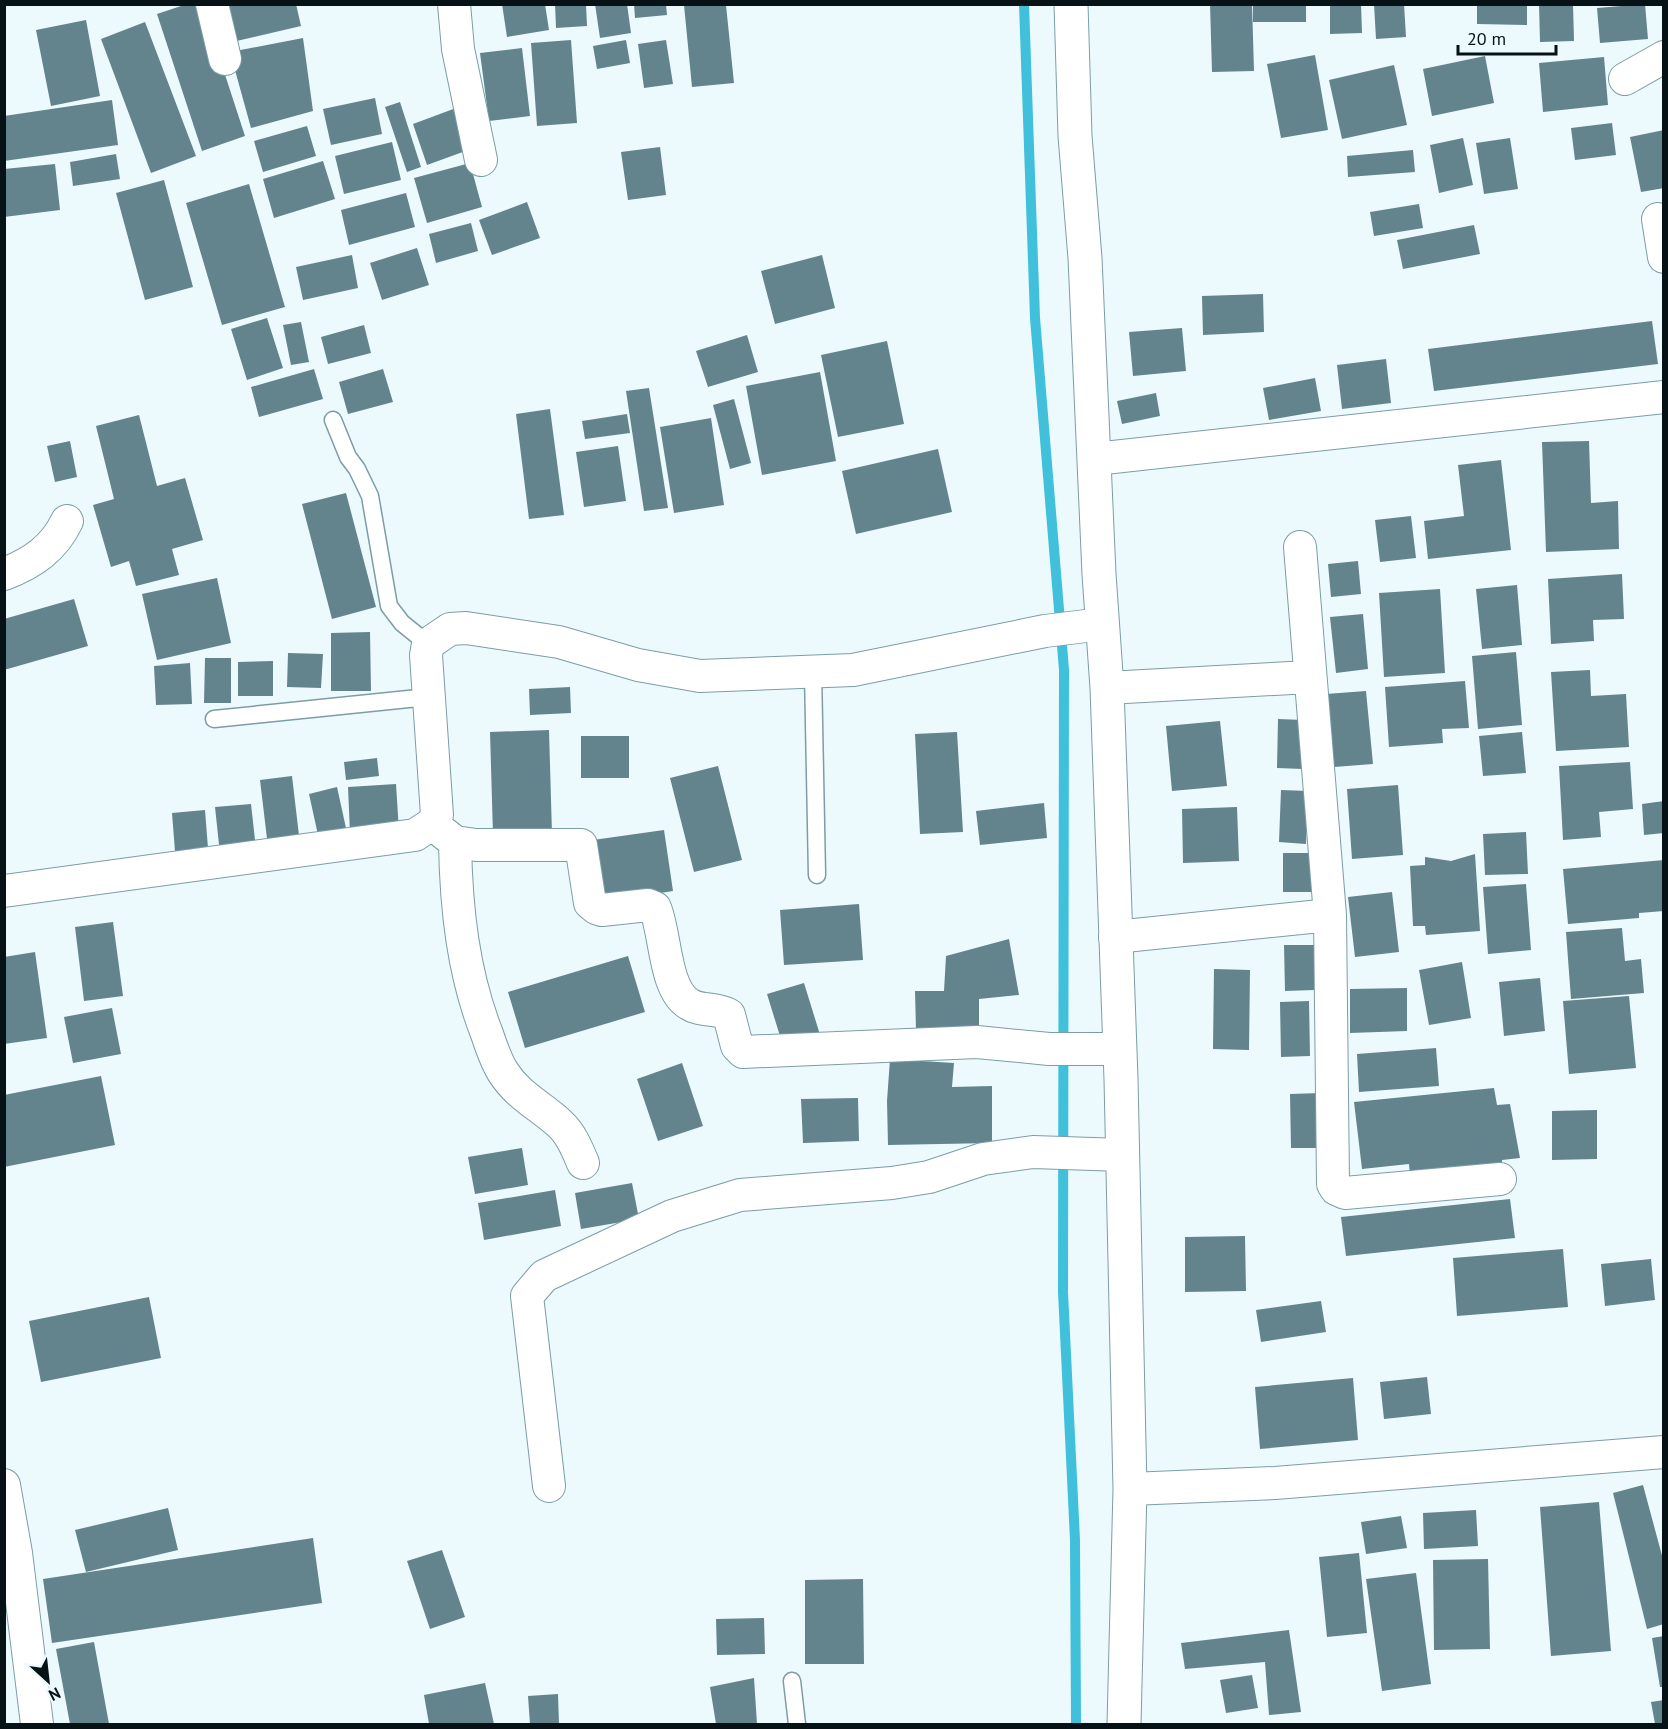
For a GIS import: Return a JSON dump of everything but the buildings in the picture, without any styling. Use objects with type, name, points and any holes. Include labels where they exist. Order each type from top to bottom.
[{"type":"street","points":[[212,4],[225,59]]},
{"type":"street","points":[[454,4],[458,49],[481,160]]},
{"type":"street","points":[[1071,4],[1074,136],[1085,258],[1095,459],[1089,625],[1107,688],[1114,937],[1120,1049],[1130,1489],[1124,1725]]},
{"type":"street","points":[[1625,79],[1664,57]]},
{"type":"street","points":[[1658,219],[1664,257]]},
{"type":"street","points":[[1095,459],[1664,397]]},
{"type":"street","points":[[4,574],[43,554],[60,534],[67,521]]},
{"type":"street","points":[[1300,547],[1330,915],[1332,1179],[1336,1189],[1345,1193],[1500,1179]]},
{"type":"street","points":[[583,1162],[572,1139],[560,1123],[530,1103],[503,1072],[476,1006],[466,971],[456,882],[444,833],[436,815],[428,698],[426,655],[428,644],[450,629],[466,628],[559,642],[638,665],[700,676],[853,670],[918,659],[1045,631],[1089,625]]},
{"type":"street","points":[[1107,688],[1309,676]]},
{"type":"street","points":[[4,891],[416,835],[444,833],[476,845],[581,845],[590,903],[602,910],[648,905],[655,908],[672,982],[680,997],[693,1007],[719,1009],[729,1015],[737,1046],[743,1052],[977,1042],[1064,1049],[1120,1049]]},
{"type":"street","points":[[1114,937],[1330,915]]},
{"type":"street","points":[[549,1486],[527,1296],[544,1276],[672,1216],[740,1195],[892,1183],[929,1177],[982,1159],[1033,1152],[1123,1155]]},
{"type":"street","points":[[1130,1489],[1275,1483],[1664,1452]]},
{"type":"street","points":[[4,1485],[9,1536],[37,1725]]},
{"type":"lane","points":[[333,420],[348,457],[357,469],[370,496],[389,606],[402,623],[428,644]]},
{"type":"lane","points":[[813,672],[817,875]]},
{"type":"lane","points":[[214,719],[428,698]]},
{"type":"lane","points":[[792,1681],[797,1725]]},
{"type":"waterway","points":[[1024,4],[1035,318],[1064,670],[1063,1292],[1075,1540],[1076,1724]]}]
